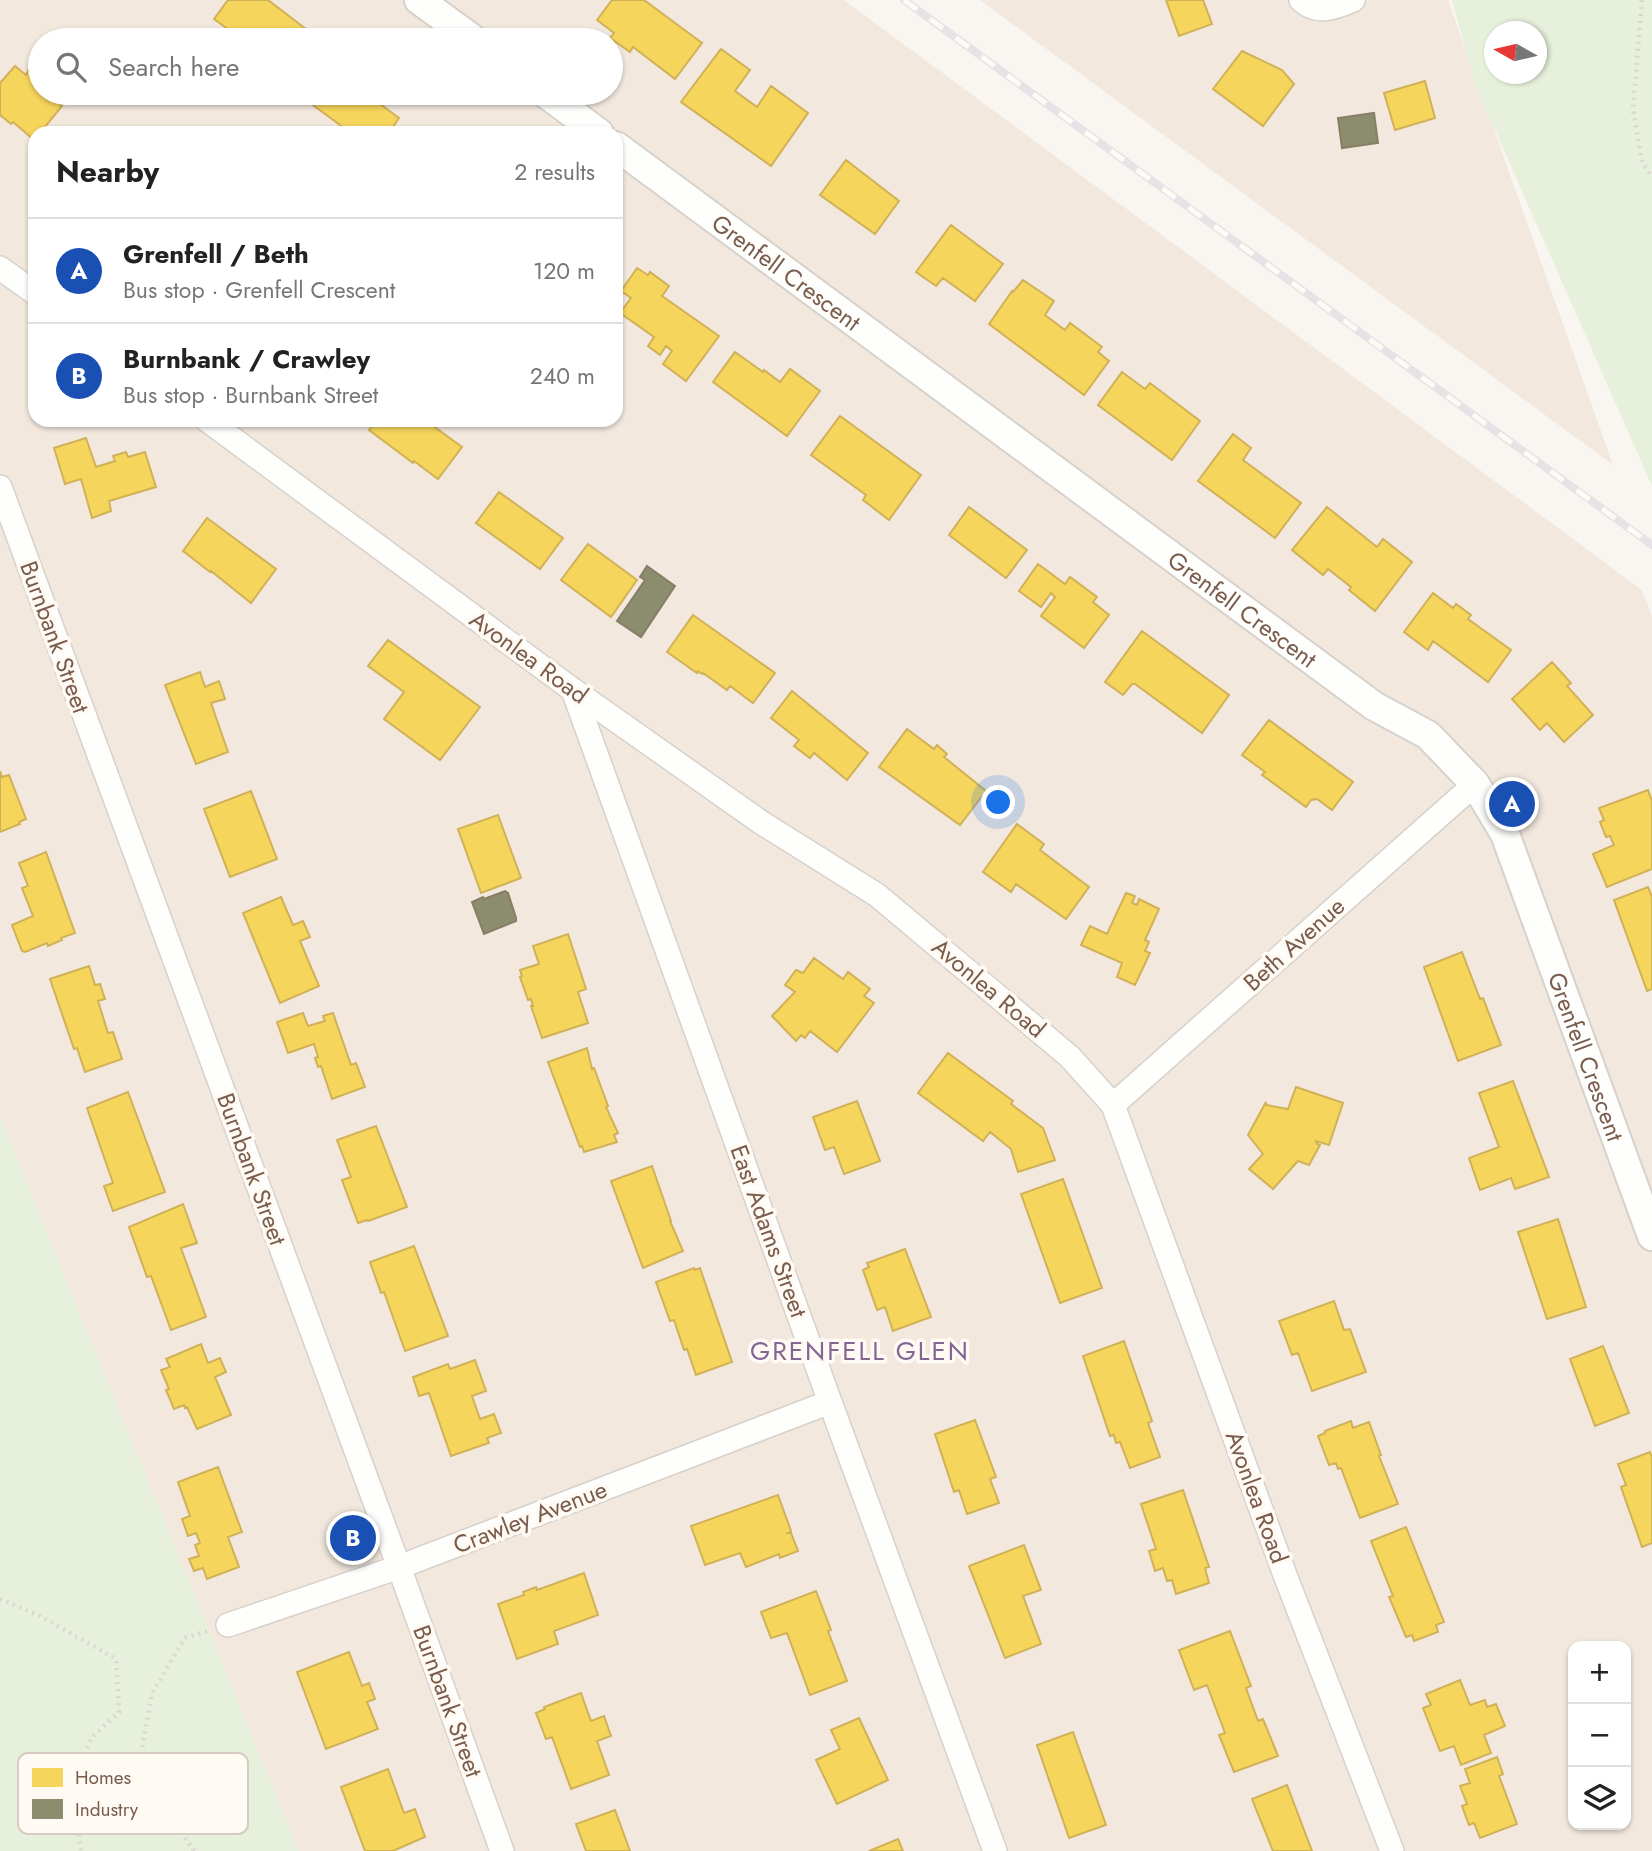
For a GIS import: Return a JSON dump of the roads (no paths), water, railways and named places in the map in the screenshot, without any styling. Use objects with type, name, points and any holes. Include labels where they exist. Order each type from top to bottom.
[{"type":"street","points":[[419,0],[458,28]]},
{"type":"street","points":[[1301,0],[1307,6],[1332,9],[1353,0]]},
{"type":"street","points":[[561,105],[590,126]]},
{"type":"street","name":"Grenfell Crescent","points":[[623,151],[1374,706],[1428,735],[1475,783],[1505,834],[1652,1236]]},
{"type":"street","points":[[0,268],[28,288]]},
{"type":"street","name":"Avonlea Road","points":[[216,427],[573,690],[762,823],[877,895],[1070,1057],[1113,1105],[1285,1574],[1392,1851]]},
{"type":"street","name":"Burnbank Street","points":[[0,487],[400,1567],[502,1851]]},
{"type":"street","name":"East Adams Street","points":[[573,690],[995,1851]]},
{"type":"street","name":"Beth Avenue","points":[[1113,1105],[1475,783]]},
{"type":"street","name":"Crawley Avenue","points":[[228,1625],[400,1567],[830,1402]]},
{"type":"railway","points":[[904,0],[1652,545]]},
{"type":"place","name":"Grenfell / Beth","points":[[1512,804]]},
{"type":"place","name":"Burnbank / Crawley","points":[[353,1538]]},
{"type":"district","name":"GRENFELL GLEN","points":[[860,1351]]}]
